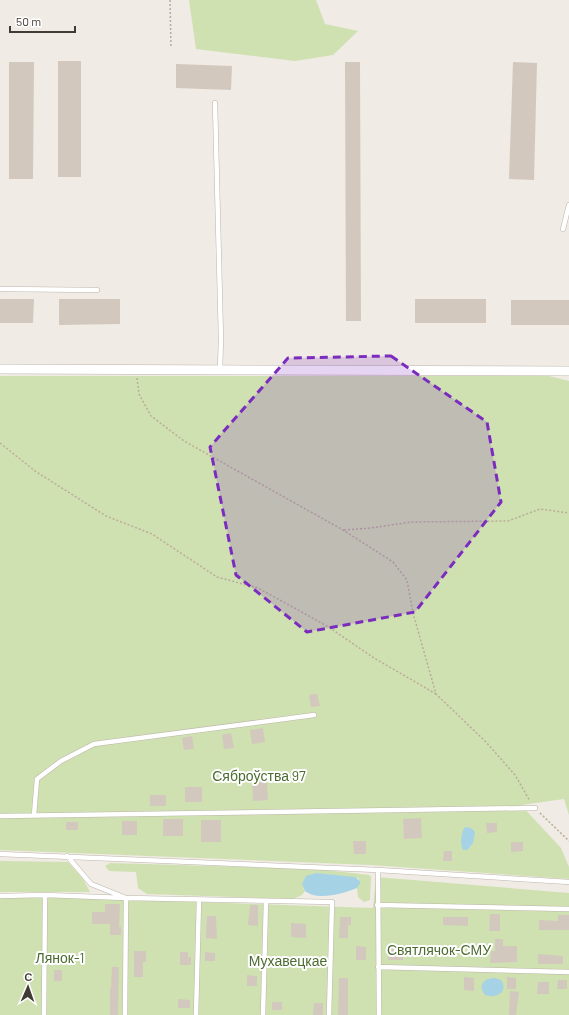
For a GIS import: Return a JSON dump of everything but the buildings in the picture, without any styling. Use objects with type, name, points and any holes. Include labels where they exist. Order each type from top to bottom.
[{"type":"street","points":[[0,369],[569,371]]},
{"type":"lane","points":[[215,103],[221,339],[220,370]]},
{"type":"lane","points":[[563,229],[569,205]]},
{"type":"lane","points":[[0,289],[97,290]]},
{"type":"lane","points":[[34,815],[37,779],[61,761],[94,744],[314,715]]},
{"type":"lane","points":[[0,816],[535,808]]},
{"type":"lane","points":[[0,854],[378,870],[569,882]]},
{"type":"lane","points":[[68,856],[91,884],[126,898]]},
{"type":"lane","points":[[378,870],[377,905],[379,1015]]},
{"type":"lane","points":[[44,1015],[46,895]]},
{"type":"lane","points":[[0,896],[46,895],[199,900],[332,902],[329,1015]]},
{"type":"lane","points":[[125,1015],[126,898]]},
{"type":"lane","points":[[196,1015],[199,900]]},
{"type":"lane","points":[[263,1015],[266,901]]},
{"type":"lane","points":[[377,905],[569,909]]},
{"type":"lane","points":[[378,967],[569,972]]},
{"type":"path","points":[[170,0],[172,48]]},
{"type":"path","points":[[137,370],[139,394],[151,416],[184,441],[343,530],[393,562],[407,580],[413,613],[436,694]]},
{"type":"path","points":[[0,443],[35,470],[106,516],[152,534],[217,577],[258,588],[327,626],[374,658],[436,694],[486,742],[510,770],[535,808],[569,841]]},
{"type":"path","points":[[343,530],[371,528],[412,522],[508,521],[540,509],[569,514]]},
{"type":"highlighted area","points":[[391,356],[487,422],[501,502],[415,612],[307,632],[236,575],[210,447],[288,358]]},
{"type":"green space","points":[[189,0],[316,0],[325,24],[358,31],[333,55],[295,61],[196,49]]},
{"type":"green space","name":"Сяброўства 97","points":[[0,376],[549,376],[569,381],[569,815],[564,799],[521,805],[561,848],[569,867],[569,879],[371,865],[0,850]]},
{"type":"green space","points":[[0,861],[68,862],[83,879],[90,892],[0,892]]},
{"type":"green space","points":[[110,863],[318,869],[369,875],[371,877],[370,900],[364,902],[358,897],[357,888],[360,881],[358,878],[324,874],[303,888],[305,891],[302,895],[293,899],[147,894],[138,888],[136,872],[109,871],[105,866]]},
{"type":"green space","points":[[376,877],[569,893],[569,1015],[0,1015],[0,898],[42,897],[373,908]]},
{"type":"water","points":[[465,827],[471,828],[475,832],[473,843],[467,850],[463,850],[461,838]]},
{"type":"water","points":[[316,873],[355,877],[360,881],[360,883],[357,888],[344,892],[330,896],[316,896],[305,891],[302,884],[306,876]]},
{"type":"water","points":[[495,978],[501,980],[503,984],[502,991],[500,994],[493,996],[485,995],[482,988],[483,982],[488,979]]},
{"type":"park label","name":"Святлячок-СМУ","points":[[439,949]]},
{"type":"park label","name":"Лянок-1","points":[[60,957]]},
{"type":"park label","name":"Мухавецкае","points":[[288,960]]}]
